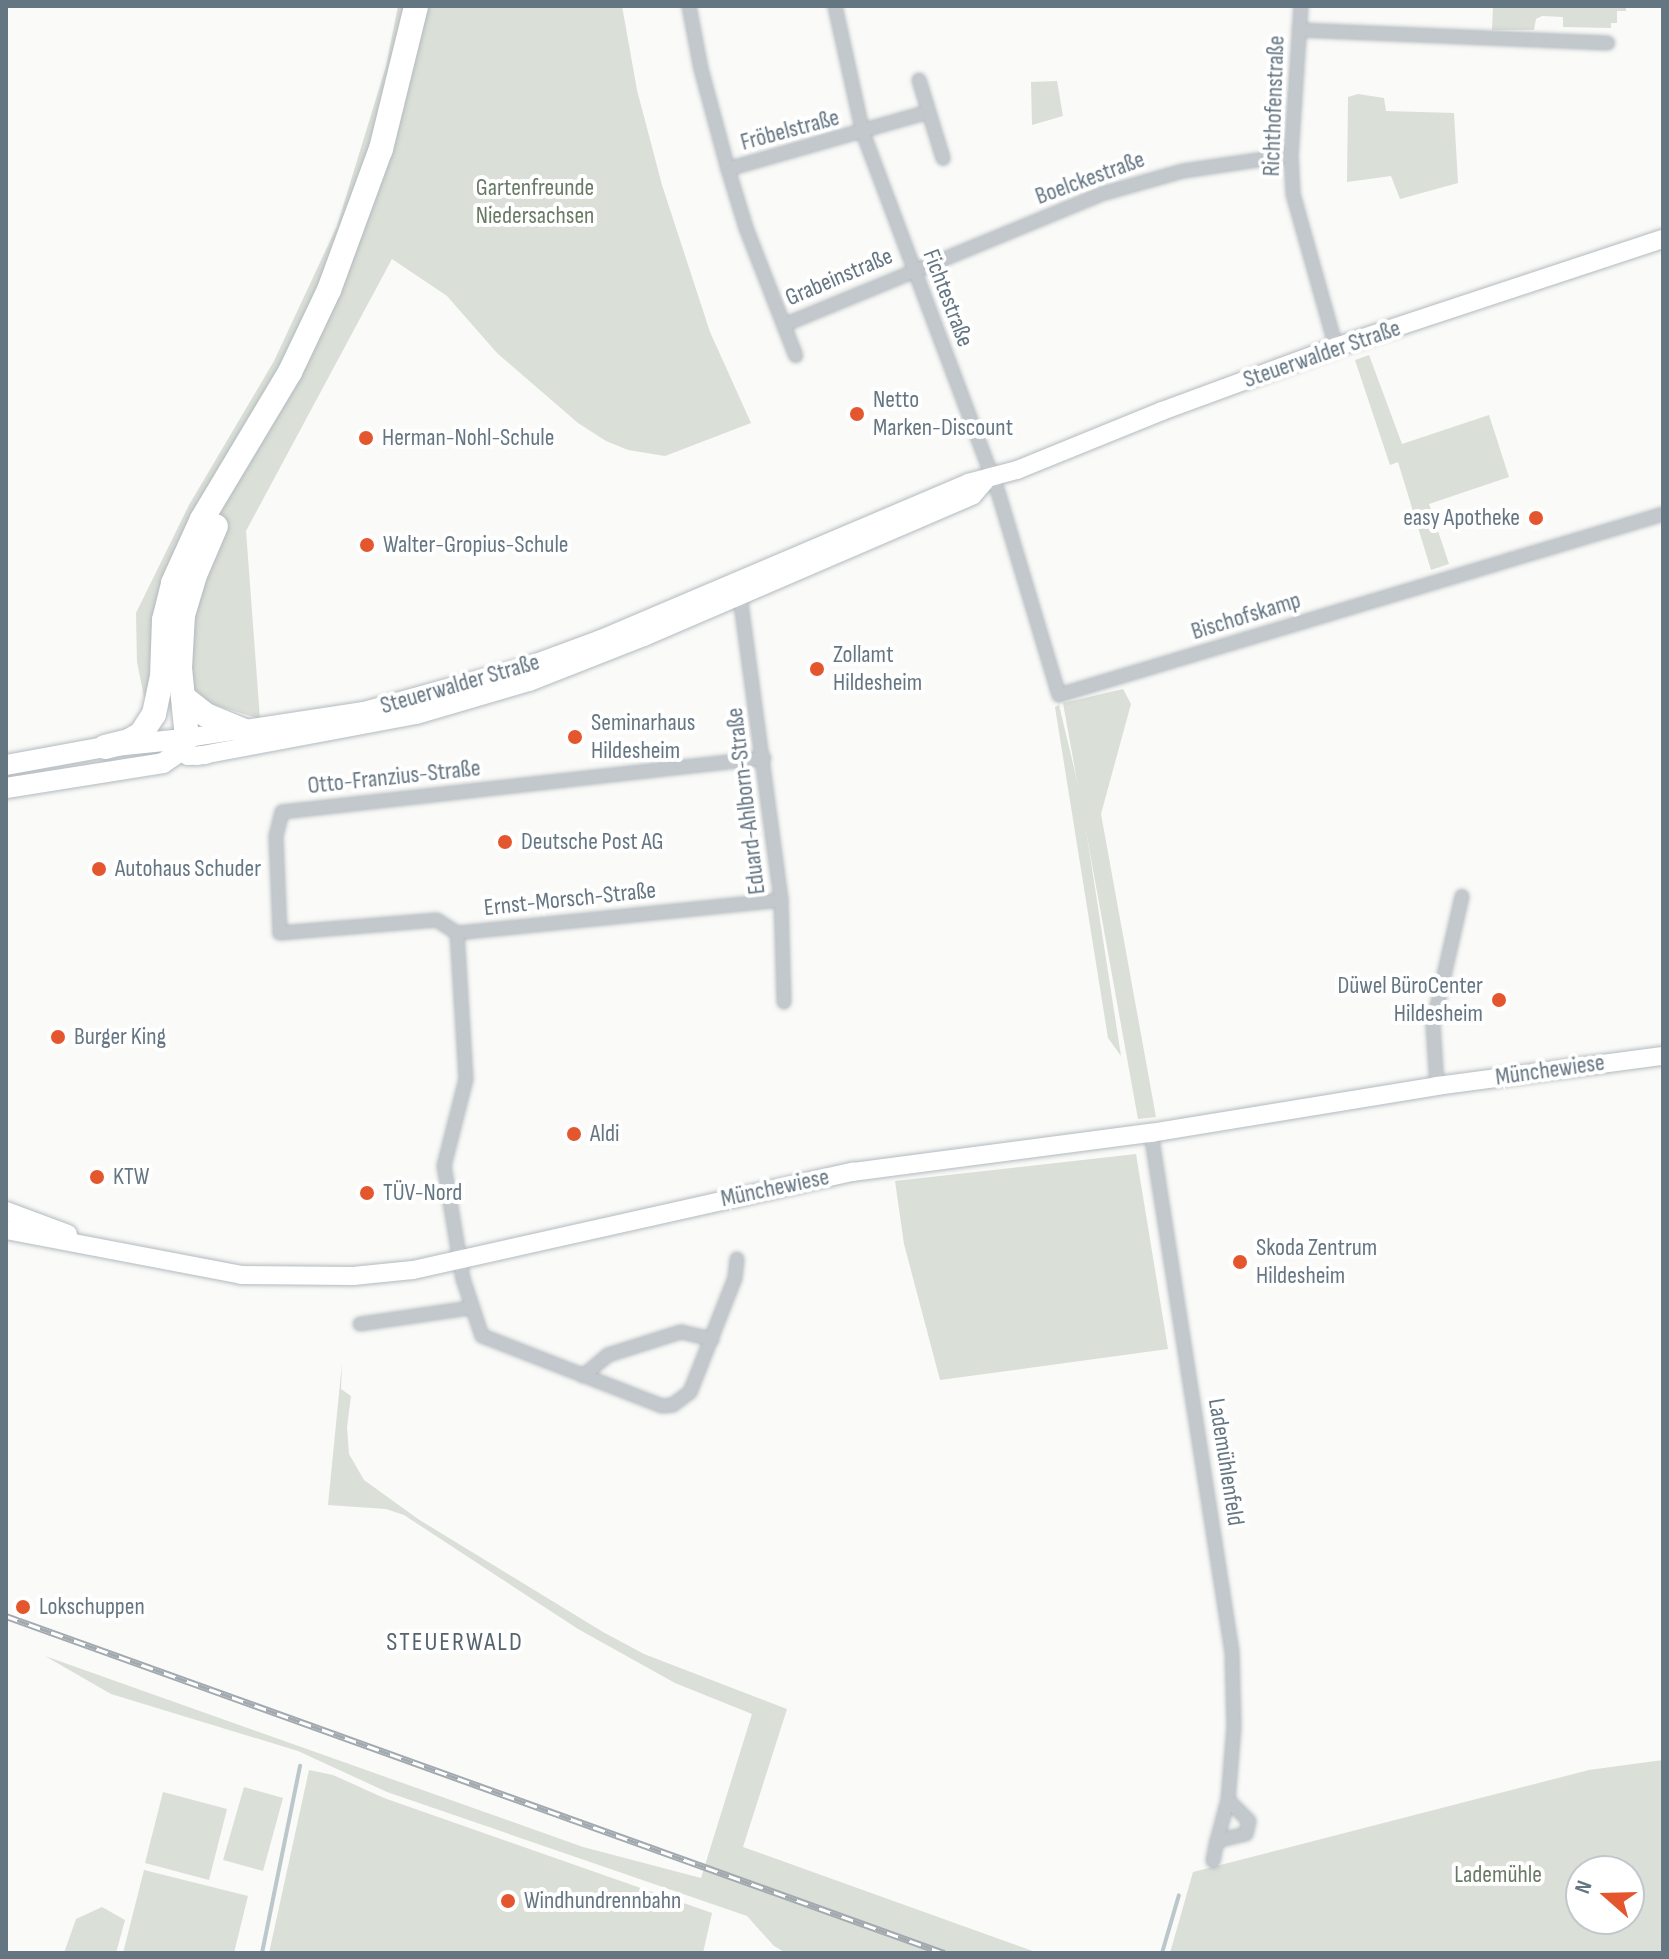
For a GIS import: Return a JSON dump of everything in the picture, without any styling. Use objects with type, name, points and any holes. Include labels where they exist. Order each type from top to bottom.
[{"type":"highway","points":[[105,747],[129,741],[148,726],[154,714],[162,677],[164,620],[179,568],[202,519],[290,372],[329,290],[381,149],[416,6]]},
{"type":"highway","points":[[181,742],[183,697],[180,639],[195,575],[216,526],[309,367],[363,244],[399,137],[430,6]]},
{"type":"highway","points":[[162,677],[181,742]]},
{"type":"highway","points":[[183,697],[206,715],[247,732]]},
{"type":"main road","name":"Steuerwalder Straße","points":[[6,765],[105,747],[181,742]]},
{"type":"main road","points":[[163,763],[181,742]]},
{"type":"main road","name":"Steuerwalder Straße","points":[[6,788],[163,763]]},
{"type":"street","name":"Fröbelstraße","points":[[689,6],[701,69],[746,228]]},
{"type":"street","name":"Fichtestraße","points":[[835,6],[863,133],[989,480]]},
{"type":"street","name":"Richthofenstraße","points":[[1301,6],[1291,155],[1296,209],[1336,347]]},
{"type":"street","points":[[1299,30],[1608,43]]},
{"type":"street","points":[[919,80],[943,158]]},
{"type":"street","points":[[863,133],[928,112]]},
{"type":"street","name":"Fröbelstraße","points":[[728,169],[863,133]]},
{"type":"street","name":"Boelckestraße","points":[[912,270],[1140,181],[1209,166],[1291,155]]},
{"type":"street","name":"Grabeinstraße","points":[[746,228],[796,356]]},
{"type":"street","name":"Steuerwalder Straße","points":[[206,755],[188,756],[181,742],[364,711],[456,688],[601,639],[736,590],[973,495],[989,480],[1336,347],[1663,239]]},
{"type":"street","name":"Grabeinstraße","points":[[784,325],[912,270]]},
{"type":"street","name":"Bischofskamp","points":[[989,480],[1059,695],[1663,514]]},
{"type":"street","name":"Steuerwalder Straße","points":[[163,763],[312,737],[461,704],[543,676],[736,590]]},
{"type":"street","name":"Eduard-Ahlborn-Straße","points":[[736,590],[764,758],[781,900],[784,1002]]},
{"type":"street","name":"Otto-Franzius-Straße","points":[[457,933],[437,920],[280,933],[276,836],[282,812],[764,758]]},
{"type":"street","points":[[1437,1086],[1433,1024],[1462,896]]},
{"type":"street","name":"Ernst-Morsch-Straße","points":[[470,1308],[444,1166],[466,1079],[457,933],[781,900]]},
{"type":"street","name":"Münchewiese","points":[[6,1230],[214,1271],[269,1277],[353,1276],[460,1262],[827,1176],[994,1151],[1151,1133],[1437,1086],[1663,1056]]},
{"type":"street","name":"Lademühlenfeld","points":[[1151,1133],[1232,1652],[1234,1726],[1228,1800],[1213,1861]]},
{"type":"street","name":"Münchewiese","points":[[6,1211],[116,1251]]},
{"type":"street","points":[[360,1324],[470,1308],[482,1336],[662,1406],[673,1405],[690,1392],[735,1278],[737,1259]]},
{"type":"street","points":[[583,1376],[608,1355],[681,1332],[712,1339]]},
{"type":"street","points":[[1217,1841],[1246,1834],[1249,1821],[1228,1800]]},
{"type":"green space","name":"Gartenfreunde Niedersachsen","points":[[398,6],[622,6],[637,90],[662,185],[710,332],[751,423],[665,456],[628,450],[606,441],[578,423],[497,353],[447,296],[392,259],[246,531],[260,719],[208,703],[144,697],[137,662],[136,613],[189,505],[274,361],[337,226],[386,66]]},
{"type":"green space","points":[[1493,6],[1626,6],[1626,11],[1617,11],[1617,23],[1611,23],[1611,28],[1563,27],[1563,17],[1542,16],[1536,19],[1534,30],[1492,30]]},
{"type":"green space","points":[[1057,81],[1063,116],[1032,125],[1031,82]]},
{"type":"green space","points":[[1358,94],[1384,98],[1386,111],[1454,113],[1458,183],[1400,199],[1391,176],[1347,182],[1348,97]]},
{"type":"green space","points":[[1369,355],[1402,444],[1489,415],[1509,477],[1429,504],[1449,564],[1431,570],[1398,462],[1390,465],[1355,360]]},
{"type":"green space","points":[[1123,689],[1131,704],[1101,814],[1156,1117],[1138,1119],[1063,703]]},
{"type":"green space","points":[[1059,705],[1081,797],[1121,1056],[1108,1038],[1055,707]]},
{"type":"green space","points":[[1136,1154],[1168,1349],[940,1380],[904,1244],[895,1181]]},
{"type":"green space","points":[[342,1363],[341,1389],[351,1396],[347,1427],[349,1454],[364,1480],[418,1519],[603,1632],[644,1654],[787,1709],[743,1847],[1038,1953],[786,1953],[774,1946],[747,1916],[387,1792],[298,1751],[111,1694],[45,1656],[583,1847],[701,1878],[752,1714],[675,1683],[578,1629],[404,1515],[386,1509],[328,1505]]},
{"type":"green space","name":"Lademühle","points":[[1663,1760],[1663,1953],[1170,1953],[1193,1872],[1589,1770]]},
{"type":"green space","points":[[309,1770],[333,1775],[384,1798],[712,1913],[703,1953],[269,1953]]},
{"type":"green space","points":[[244,1787],[283,1798],[263,1871],[223,1860]]},
{"type":"green space","points":[[163,1792],[227,1809],[209,1880],[145,1863]]},
{"type":"green space","points":[[144,1870],[248,1896],[234,1953],[123,1953]]},
{"type":"green space","points":[[102,1907],[125,1920],[116,1953],[64,1953],[76,1919]]},
{"type":"waterway","points":[[262,1953],[300,1766]]},
{"type":"waterway","points":[[1162,1953],[1179,1895]]},
{"type":"railway","points":[[6,1616],[944,1953]]},
{"type":"place","name":"Netto Marken-Discount","points":[[857,414]]},
{"type":"place","name":"Herman-Nohl-Schule","points":[[366,438]]},
{"type":"place","name":"easy Apotheke","points":[[1536,518]]},
{"type":"place","name":"Walter-Gropius-Schule","points":[[367,545]]},
{"type":"place","name":"Zollamt Hildesheim","points":[[817,669]]},
{"type":"place","name":"Seminarhaus Hildesheim","points":[[575,737]]},
{"type":"place","name":"Deutsche Post AG","points":[[505,842]]},
{"type":"place","name":"Autohaus Schuder","points":[[99,869]]},
{"type":"place","name":"Düwel BüroCenter Hildesheim","points":[[1499,1000]]},
{"type":"place","name":"Burger King","points":[[58,1037]]},
{"type":"place","name":"Aldi","points":[[574,1134]]},
{"type":"place","name":"KTW","points":[[97,1177]]},
{"type":"place","name":"TÜV-Nord","points":[[367,1193]]},
{"type":"place","name":"Skoda Zentrum Hildesheim","points":[[1240,1262]]},
{"type":"place","name":"Lokschuppen","points":[[23,1607]]},
{"type":"place","name":"Windhundrennbahn","points":[[508,1901]]},
{"type":"district","name":"STEUERWALD","points":[[455,1643]]}]
